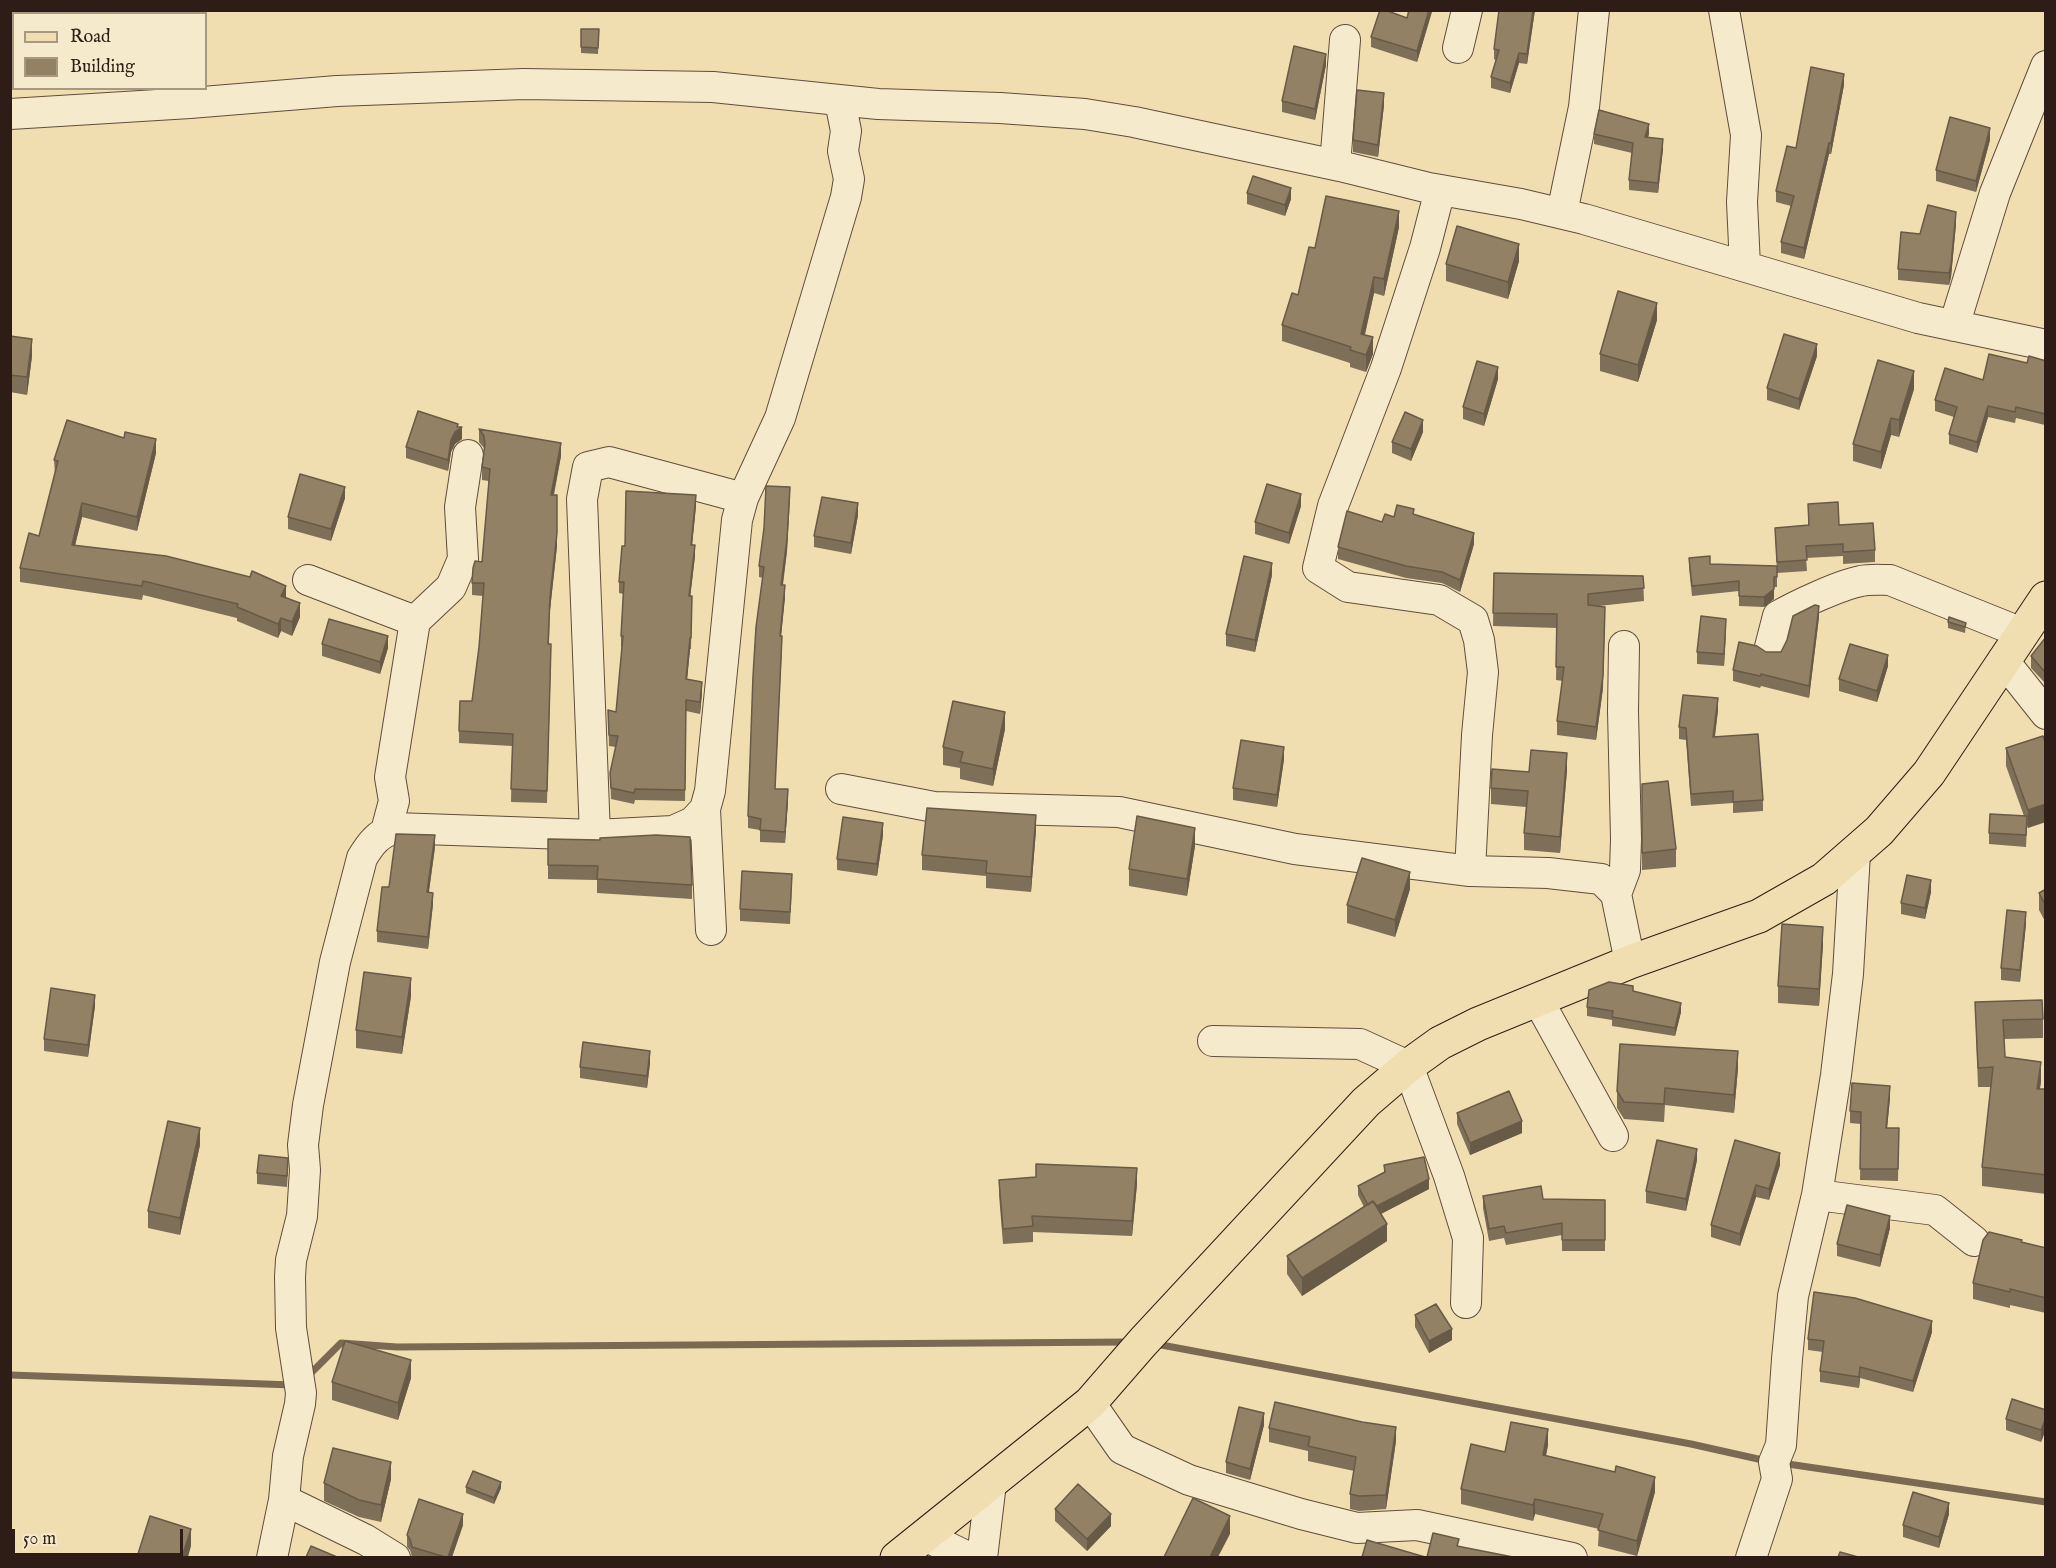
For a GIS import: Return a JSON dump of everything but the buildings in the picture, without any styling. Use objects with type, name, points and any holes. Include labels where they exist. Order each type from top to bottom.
[{"type":"main road","points":[[897,1557],[1090,1402],[1143,1341],[1366,1102],[1408,1066],[1440,1043],[1478,1024],[1630,962],[1759,916],[1824,879],[1880,831],[1929,773],[2046,598]]},
{"type":"street","points":[[1458,48],[1467,10]]},
{"type":"street","points":[[1562,213],[1584,107],[1594,10]]},
{"type":"street","points":[[1724,10],[1746,135],[1742,201],[1745,266]]},
{"type":"street","points":[[1335,165],[1345,40]]},
{"type":"street","points":[[1954,326],[1995,193],[2046,66]]},
{"type":"street","points":[[10,114],[213,101],[337,90],[524,84],[713,87],[878,104],[1000,108],[1085,114],[1134,122],[1335,165],[1440,190],[1562,213],[1635,232],[1918,318],[2046,345]]},
{"type":"street","points":[[711,930],[705,809],[710,791],[737,520],[743,498],[780,418],[846,197],[849,179],[843,151],[846,131],[840,101]]},
{"type":"street","points":[[1440,190],[1425,248],[1390,357],[1333,506],[1318,568],[1348,587],[1439,600],[1473,620],[1479,640],[1483,672],[1470,871]]},
{"type":"street","points":[[386,831],[394,801],[390,777],[415,621],[451,586],[463,559],[460,507],[468,455]]},
{"type":"street","points":[[595,836],[582,499],[588,467],[609,462],[743,498]]},
{"type":"street","points":[[308,580],[415,621]]},
{"type":"street","points":[[1770,647],[1778,616],[1790,608],[1860,581],[1876,580],[1890,580],[2022,633]]},
{"type":"street","points":[[1624,646],[1626,839],[1625,870],[1616,894],[1630,962]]},
{"type":"street","points":[[2003,660],[2046,714]]},
{"type":"street","points":[[841,789],[934,807],[1119,812],[1294,849],[1470,871],[1548,873],[1601,879],[1616,894]]},
{"type":"street","points":[[272,1557],[284,1500],[288,1456],[301,1393],[291,1328],[290,1277],[291,1260],[302,1216],[305,1170],[303,1145],[308,1105],[335,962],[362,858],[377,837],[395,828],[595,836],[673,831],[693,822],[705,809]]},
{"type":"street","points":[[1751,1557],[1777,1479],[1774,1462],[1781,1444],[1786,1359],[1793,1296],[1817,1195],[1836,1075],[1848,974],[1855,853]]},
{"type":"street","points":[[1538,1000],[1613,1136]]},
{"type":"street","points":[[1213,1041],[1360,1044],[1408,1066],[1449,1176],[1468,1238],[1466,1303]]},
{"type":"street","points":[[1817,1195],[1935,1210],[1974,1241]]},
{"type":"street","points":[[1090,1402],[1122,1449],[1189,1480],[1301,1514],[1357,1528],[1417,1525],[1572,1557]]},
{"type":"street","points":[[982,1557],[991,1483]]},
{"type":"street","points":[[284,1500],[396,1557]]},
{"type":"street","points":[[925,1536],[970,1557]]},
{"type":"waterway","points":[[307,1377],[341,1343],[397,1347],[1130,1342]]},
{"type":"waterway","points":[[1156,1344],[1691,1444],[1767,1461]]},
{"type":"waterway","points":[[10,1375],[293,1385]]},
{"type":"waterway","points":[[1781,1463],[2046,1502]]}]
